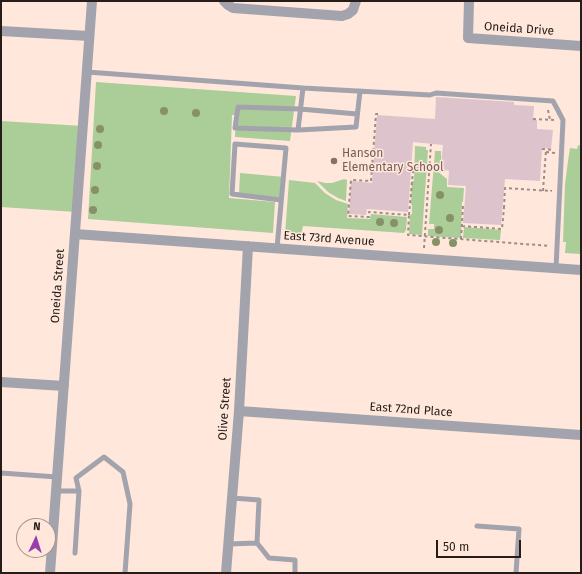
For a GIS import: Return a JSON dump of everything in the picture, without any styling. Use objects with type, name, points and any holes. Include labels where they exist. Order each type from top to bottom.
[{"type":"street","name":"Oneida Street","points":[[50,573],[92,1]]},
{"type":"street","points":[[224,1],[233,8],[342,16],[353,10],[356,1]]},
{"type":"street","name":"Oneida Drive","points":[[469,1],[468,38],[581,46]]},
{"type":"street","points":[[1,31],[89,36]]},
{"type":"street","name":"East 73rd Avenue","points":[[75,234],[581,270]]},
{"type":"street","name":"Olive Street","points":[[226,573],[239,411],[248,246]]},
{"type":"street","points":[[1,382],[64,386]]},
{"type":"street","name":"East 72nd Place","points":[[239,411],[581,435]]},
{"type":"lane","points":[[87,72],[303,88],[430,95],[436,93],[554,101],[563,120],[556,268]]},
{"type":"lane","points":[[298,130],[303,88]]},
{"type":"lane","points":[[357,114],[300,109],[238,107],[234,128],[298,130],[356,127],[360,91]]},
{"type":"lane","points":[[277,248],[286,148],[235,144],[232,194],[281,200]]},
{"type":"lane","points":[[75,553],[79,491],[76,478],[104,457],[123,472],[130,504],[125,573]]},
{"type":"lane","points":[[1,473],[57,477]]},
{"type":"lane","points":[[56,491],[79,491]]},
{"type":"lane","points":[[232,498],[259,500],[257,543],[269,558],[296,560],[295,573]]},
{"type":"lane","points":[[477,526],[520,529],[516,573]]},
{"type":"lane","points":[[228,544],[257,543]]},
{"type":"path","points":[[378,114],[376,114],[371,181],[351,180],[348,216],[369,217],[369,212],[409,215]]},
{"type":"path","points":[[533,119],[557,120]]},
{"type":"path","points":[[424,236],[431,144]]},
{"type":"path","points":[[542,150],[556,153],[556,149]]},
{"type":"path","points":[[543,191],[546,151]]},
{"type":"path","points":[[411,171],[413,171],[408,235],[558,246]]},
{"type":"path","points":[[462,226],[502,229],[505,188],[551,191],[552,183]]},
{"type":"path","points":[[461,239],[464,206]]},
{"type":"green space","points":[[96,82],[296,96],[290,141],[235,137],[236,115],[232,115],[229,198],[275,202],[273,233],[88,219]]},
{"type":"green space","points":[[1,121],[83,126],[76,212],[1,207]]},
{"type":"green space","points":[[578,145],[581,146],[581,254],[565,253],[566,242],[563,242],[565,184],[570,148],[577,149]]},
{"type":"green space","points":[[415,146],[426,147],[426,150],[428,150],[422,235],[409,234],[410,215],[412,214],[412,181],[414,181]]},
{"type":"green space","points":[[435,151],[441,151],[441,163],[437,166],[437,171],[447,179],[447,187],[464,188],[461,238],[428,236],[428,229],[434,229],[434,224],[429,224]]},
{"type":"green space","points":[[240,173],[284,177],[283,199],[239,195]]},
{"type":"green space","points":[[344,179],[347,180],[346,201],[328,192],[317,181],[332,183]]},
{"type":"green space","points":[[289,180],[315,183],[325,193],[336,200],[348,204],[347,218],[370,219],[371,214],[407,217],[406,230],[404,233],[303,226],[301,235],[285,235]]},
{"type":"green space","points":[[464,227],[501,230],[500,240],[463,238]]},
{"type":"building","points":[[436,97],[514,102],[514,105],[534,106],[533,120],[537,120],[537,129],[553,130],[551,149],[542,148],[540,181],[505,179],[501,225],[463,223],[466,186],[448,185],[449,171],[446,170],[444,172],[440,172],[438,169],[438,165],[441,163],[443,145],[413,142],[408,212],[367,209],[366,215],[349,214],[351,181],[372,183],[377,115],[435,119]]},
{"type":"place","name":"Hanson Elementary School","points":[[334,161]]}]
